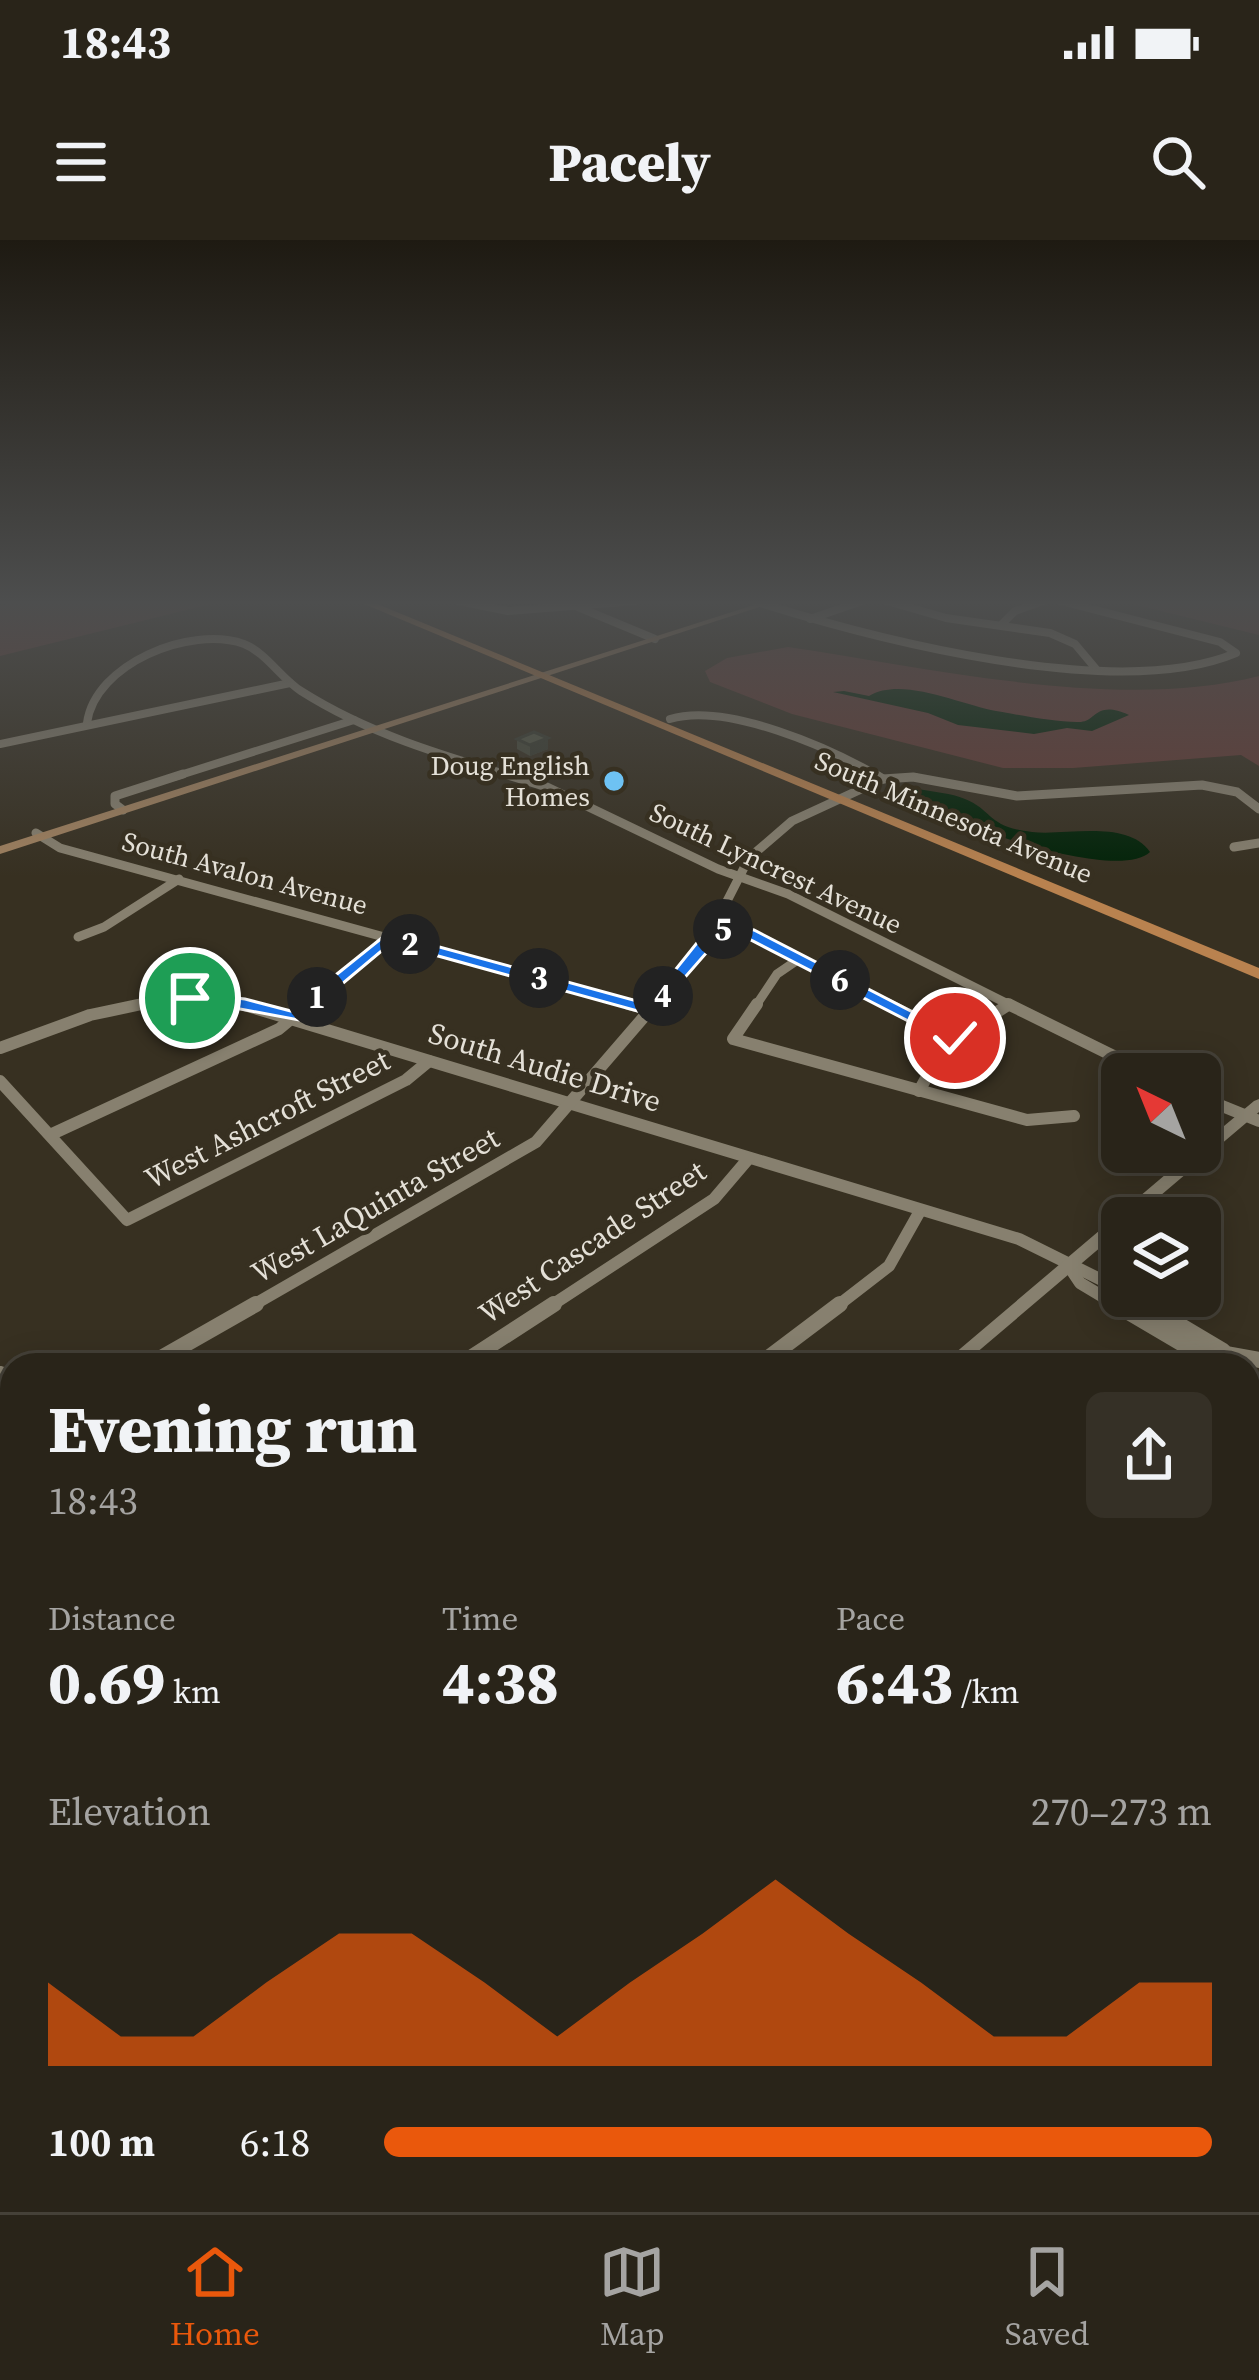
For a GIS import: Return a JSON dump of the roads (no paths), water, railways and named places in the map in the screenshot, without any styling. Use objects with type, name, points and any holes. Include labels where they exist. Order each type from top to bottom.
[{"type":"main road","points":[[0,848],[473,693]]},
{"type":"main road","name":"South Minnesota Avenue","points":[[595,693],[1259,960]]},
{"type":"main road","name":"South Minnesota Avenue","points":[[600,693],[1259,974]]},
{"type":"street","name":"South Lyncrest Avenue","points":[[87,723],[100,693]]},
{"type":"street","points":[[0,744],[251,693]]},
{"type":"street","name":"South Lyncrest Avenue","points":[[308,693],[421,751],[548,787],[736,876],[788,894],[1107,1053]]},
{"type":"street","points":[[670,719],[698,712],[722,716],[857,764],[884,779],[914,777],[999,794],[1036,796],[1202,785],[1237,793],[1259,809]]},
{"type":"street","name":"West LaQuinta Street","points":[[170,1353],[536,1142],[703,948],[736,876],[769,839],[843,795],[884,779]]},
{"type":"street","name":"South Avalon Avenue","points":[[39,835],[60,848],[652,1010]]},
{"type":"street","points":[[1234,847],[1259,843]]},
{"type":"street","points":[[78,937],[104,927],[179,879]]},
{"type":"street","points":[[712,928],[748,933],[955,1038]]},
{"type":"street","points":[[0,1081],[52,1134],[263,1038],[388,938]]},
{"type":"street","points":[[799,958],[777,974],[733,1039],[1027,1120],[1074,1116]]},
{"type":"street","name":"South Audie Drive","points":[[0,1048],[80,1016],[153,1000],[218,999],[293,1017],[1019,1239],[1068,1265]]},
{"type":"street","points":[[919,1091],[944,1046],[1008,1004]]},
{"type":"street","name":"West Ashcroft Street","points":[[52,1134],[127,1220],[406,1080],[429,1061]]},
{"type":"street","points":[[1153,1197],[1254,1122],[1259,1104]]},
{"type":"street","points":[[1221,1107],[1254,1122]]},
{"type":"street","name":"West Cascade Street","points":[[478,1353],[714,1199],[749,1158]]},
{"type":"street","points":[[775,1353],[889,1267],[920,1211]]},
{"type":"street","points":[[964,1353],[1101,1237]]},
{"type":"street","points":[[1068,1265],[1101,1280]]},
{"type":"street","points":[[1068,1265],[1080,1283],[1188,1347],[1215,1353]]},
{"type":"street","points":[[1167,1317],[1226,1353]]},
{"type":"place","name":"Doug English Homes","points":[[614,781]]}]
